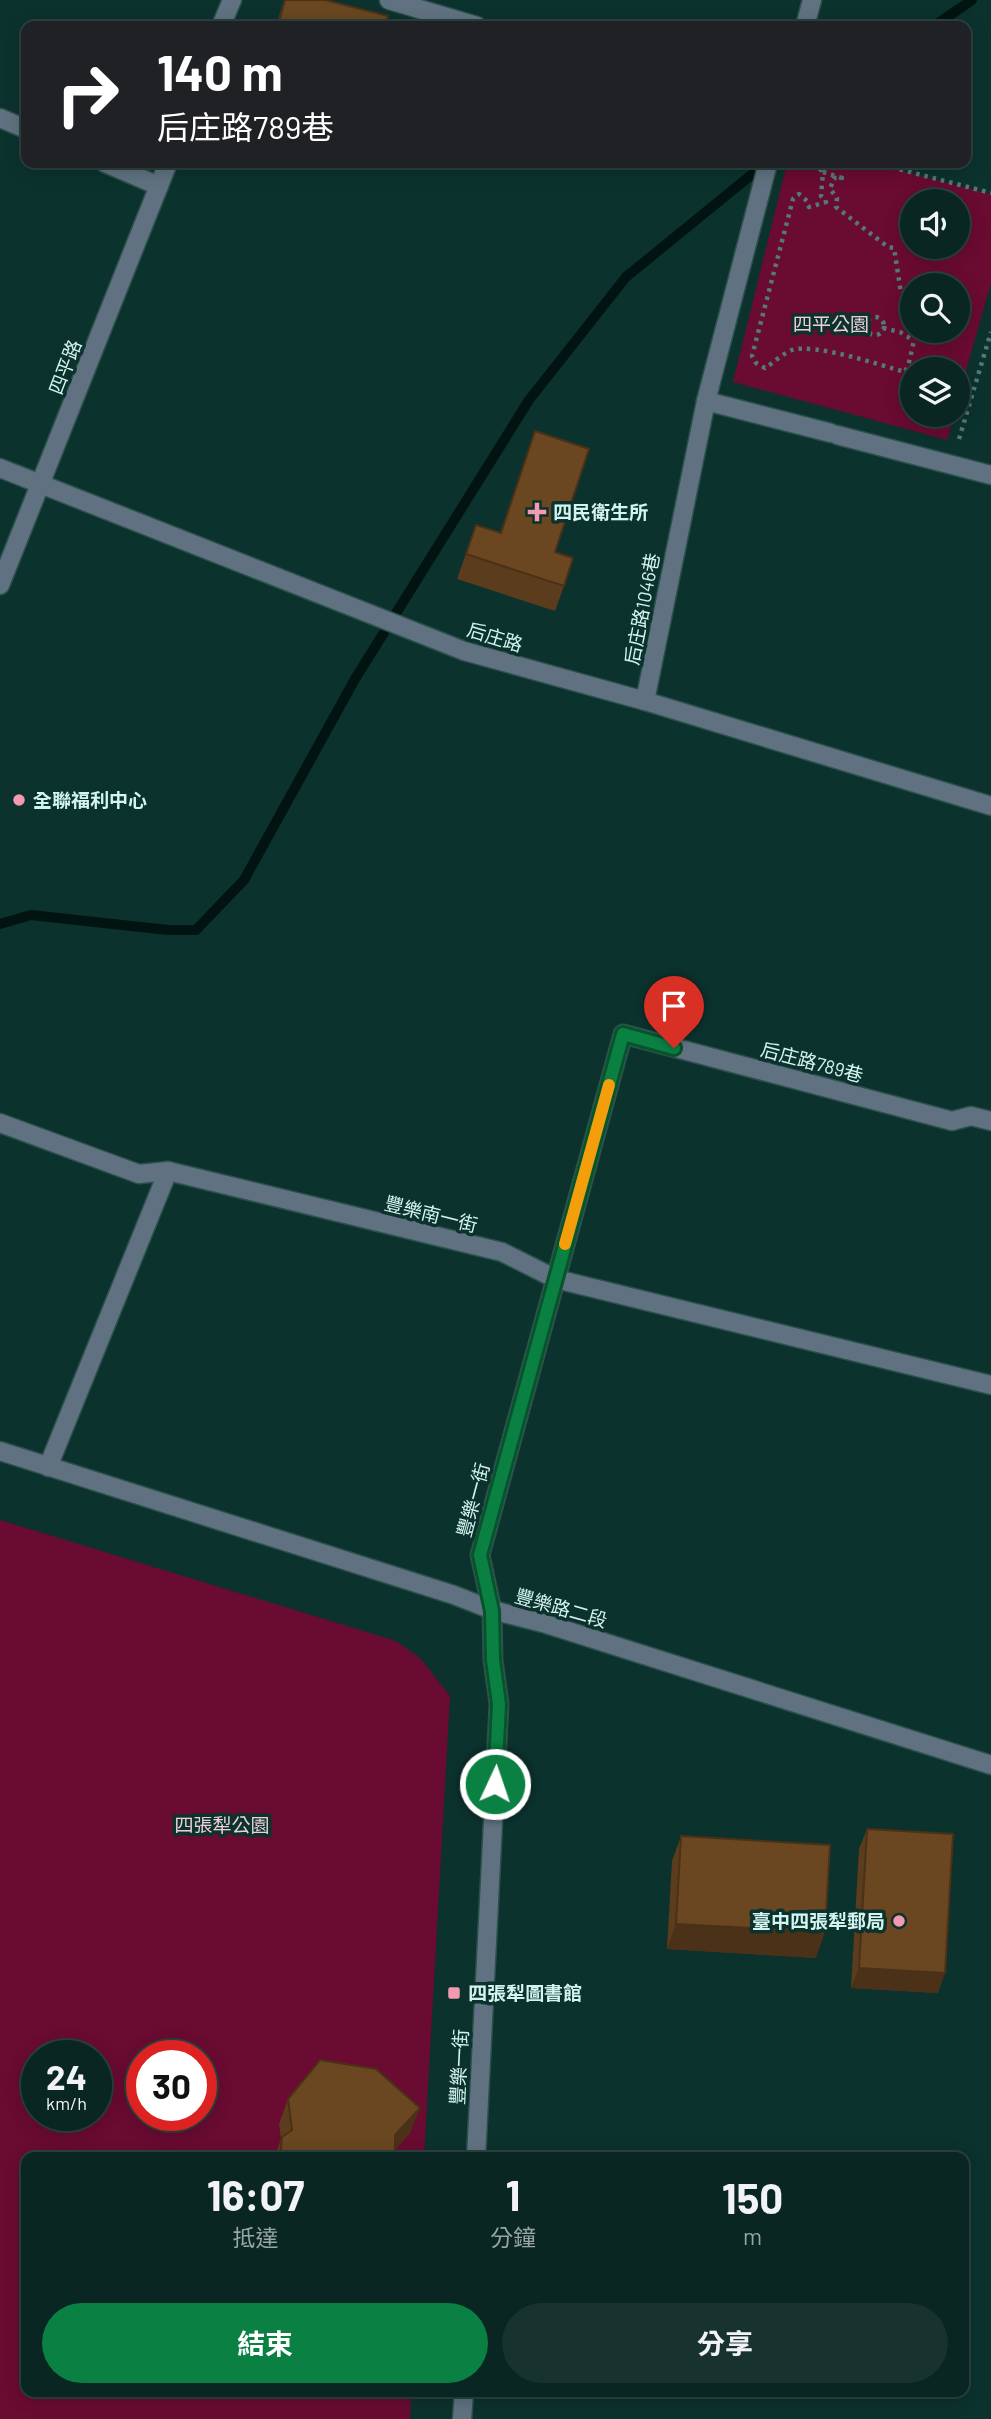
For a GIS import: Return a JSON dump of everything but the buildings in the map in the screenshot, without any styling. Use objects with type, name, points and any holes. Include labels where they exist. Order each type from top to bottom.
[{"type":"street","points":[[223,21],[232,0]]},
{"type":"street","points":[[389,0],[460,21]]},
{"type":"street","points":[[806,21],[812,0]]},
{"type":"street","points":[[0,118],[21,127]]},
{"type":"street","points":[[117,168],[159,186]]},
{"type":"street","name":"四平路","points":[[0,586],[165,168]]},
{"type":"street","name":"后庄路1046巷","points":[[645,701],[706,401],[767,168]]},
{"type":"street","points":[[706,401],[991,475]]},
{"type":"street","name":"后庄路","points":[[0,468],[464,651],[645,701],[991,806]]},
{"type":"street","name":"后庄路789巷","points":[[623,1034],[952,1121],[971,1116],[991,1121]]},
{"type":"street","name":"豐樂一街","points":[[476,2152],[499,1704],[493,1660],[492,1611],[480,1555],[623,1034]]},
{"type":"street","name":"豐樂南一街","points":[[0,1123],[139,1174],[168,1171],[502,1252],[556,1279],[991,1385]]},
{"type":"street","points":[[48,1467],[168,1171]]},
{"type":"street","name":"豐樂路二段","points":[[0,1451],[454,1595],[492,1611],[543,1623],[991,1765]]},
{"type":"street","points":[[462,2419],[464,2397]]},
{"type":"path","points":[[819,168],[842,178],[834,178],[830,189],[837,198],[836,207],[888,247],[894,248],[900,287]]},
{"type":"path","points":[[894,168],[991,193]]},
{"type":"path","points":[[823,172],[821,196],[826,202],[809,207],[799,194],[793,199],[752,356],[756,363],[765,368],[793,350],[805,349],[824,351],[905,372],[912,343]]},
{"type":"path","points":[[876,317],[883,322],[883,328],[881,333],[872,335],[865,326],[876,317]]},
{"type":"path","points":[[883,328],[900,332]]},
{"type":"path","points":[[956,450],[991,332]]},
{"type":"green space","name":"四平公園","points":[[786,168],[890,168],[991,194],[991,283],[970,357],[900,357],[900,427],[951,427],[947,440],[733,382]]},
{"type":"green space","name":"四張犁公園","points":[[0,1520],[396,1641],[421,1659],[450,1696],[424,2152],[21,2152],[21,2397],[411,2397],[410,2419],[0,2419]]},
{"type":"waterway","points":[[941,21],[972,0]]},
{"type":"waterway","points":[[0,924],[31,915],[168,930],[196,930],[244,880],[355,679],[529,400],[626,277],[760,168]]},
{"type":"slow traffic","points":[[565,1244],[609,1085]]},
{"type":"place","name":"四民衛生所","points":[[537,512]]},
{"type":"place","name":"全聯福利中心","points":[[19,800]]},
{"type":"place","name":"臺中四張犁郵局","points":[[899,1921]]},
{"type":"place","name":"四張犁圖書館","points":[[454,1993]]},
{"type":"route","points":[[495,1784],[499,1704],[493,1660],[492,1611],[480,1555],[623,1034],[674,1048]]}]
